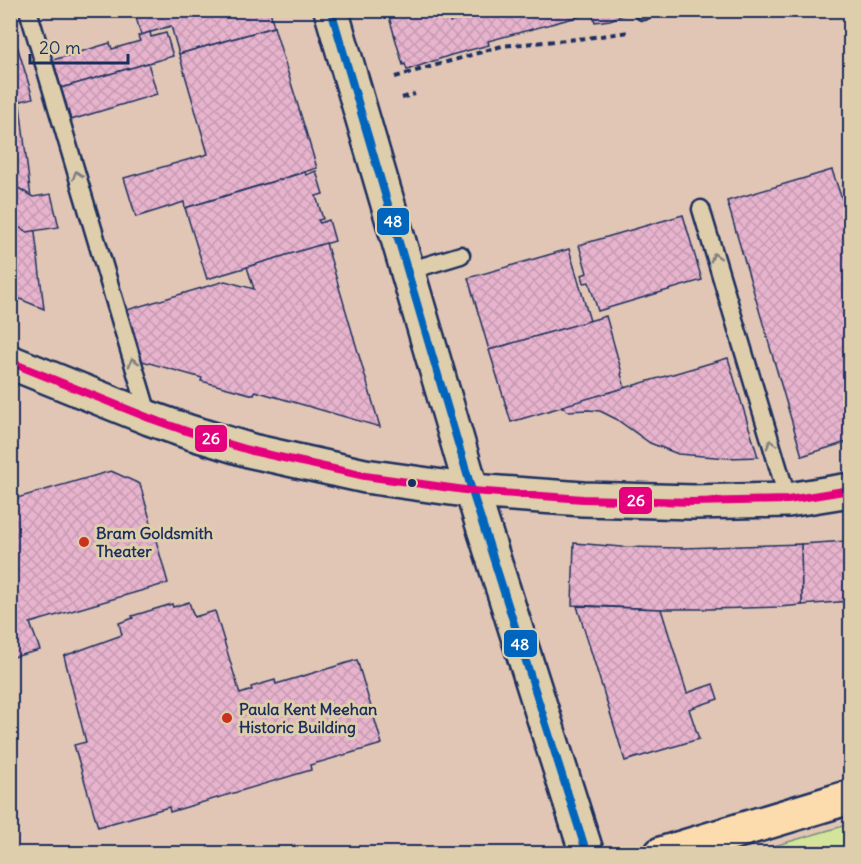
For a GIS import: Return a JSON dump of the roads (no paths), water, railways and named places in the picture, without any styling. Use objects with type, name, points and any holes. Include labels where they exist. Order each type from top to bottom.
[{"type":"main road","points":[[661,854],[850,797]]},
{"type":"street","points":[[331,10],[472,491],[587,854]]},
{"type":"street","points":[[10,362],[189,432],[252,451],[365,476],[472,491],[649,501],[788,500],[850,490]]},
{"type":"lane","points":[[28,10],[149,418]]},
{"type":"lane","points":[[701,209],[788,500]]},
{"type":"lane","points":[[408,271],[461,255]]},
{"type":"place","name":"Bram Goldsmith Theater","points":[[84,542]]},
{"type":"place","name":"Paula Kent Meehan Historic Building","points":[[227,718]]}]
